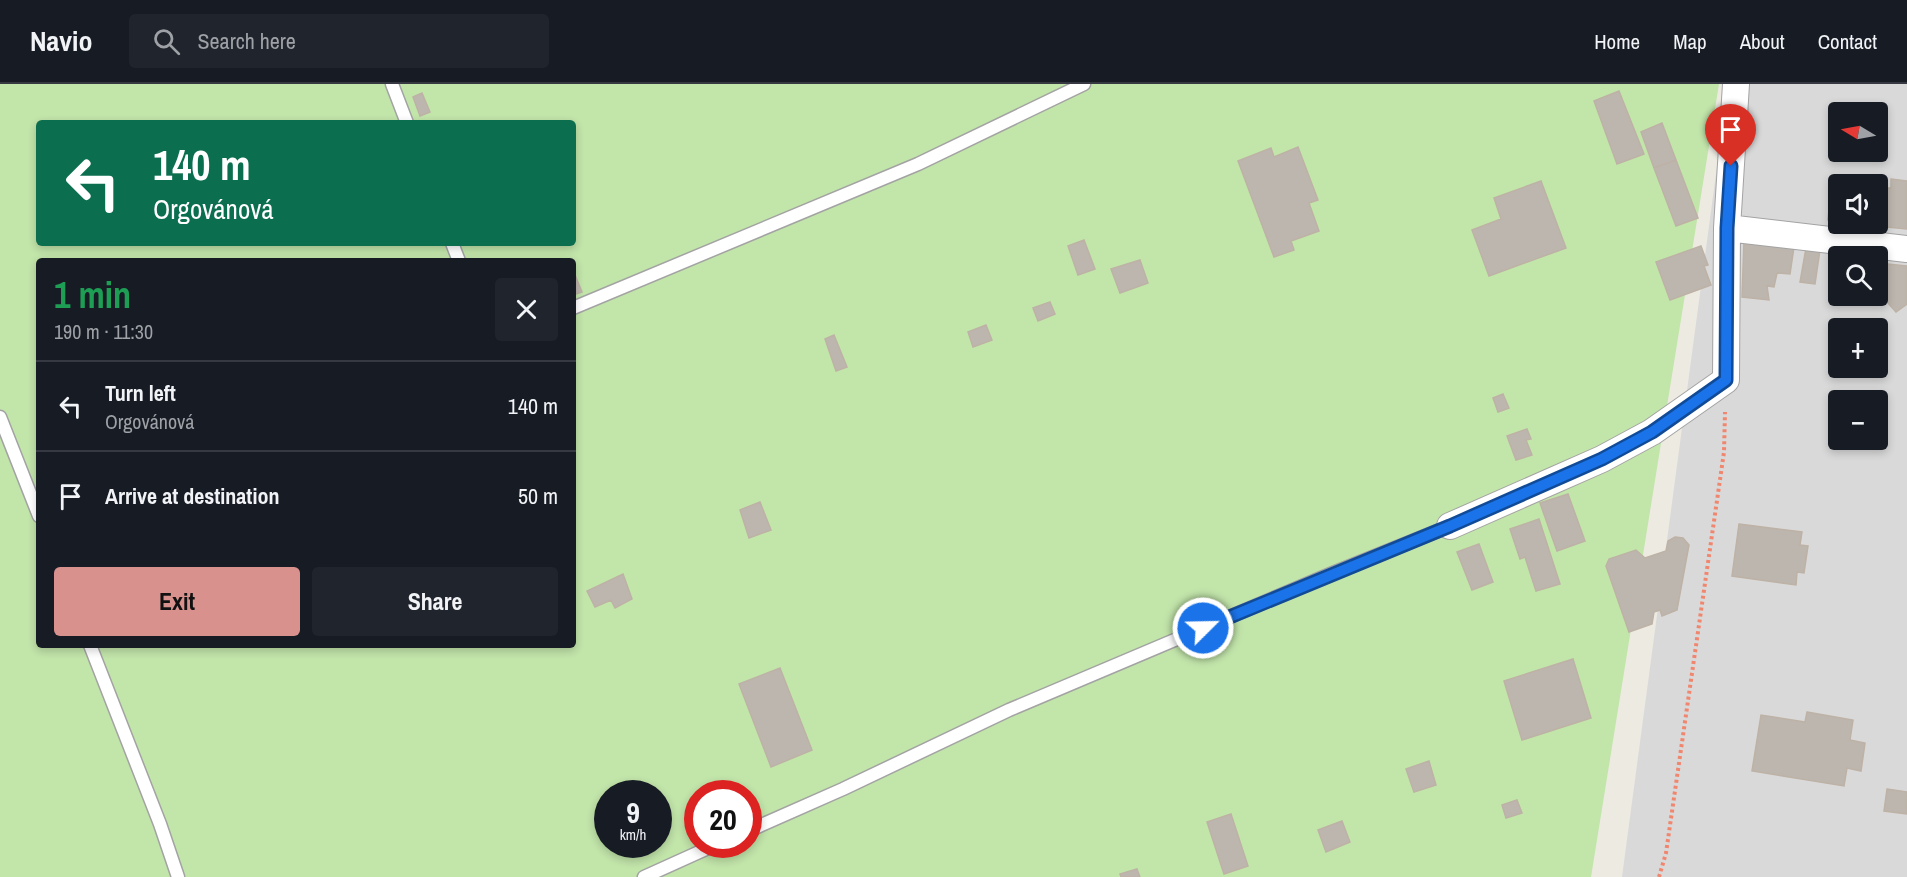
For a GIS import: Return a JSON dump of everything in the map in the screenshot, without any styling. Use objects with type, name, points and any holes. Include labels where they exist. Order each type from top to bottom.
[{"type":"street","points":[[1450,526],[1602,459],[1652,432],[1726,380],[1727,228],[1736,84]]},
{"type":"street","points":[[1727,228],[1907,249]]},
{"type":"lane","points":[[392,84],[406,120]]},
{"type":"lane","points":[[576,307],[918,164],[1084,84]]},
{"type":"lane","points":[[0,417],[36,508]]},
{"type":"lane","points":[[762,825],[1009,710],[1450,526]]},
{"type":"lane","points":[[91,648],[160,824],[178,877]]},
{"type":"lane","points":[[644,877],[686,858]]},
{"type":"path","points":[[1659,877],[1666,853],[1724,452],[1726,380]]},
{"type":"shaded area","points":[[1728,84],[1907,84],[1907,877],[1622,877]]},
{"type":"green space","points":[[0,84],[1719,84],[1591,877],[0,877]]},
{"type":"building","points":[[1619,91],[1644,154],[1617,164],[1594,101]]},
{"type":"building","points":[[422,93],[430,112],[420,116],[413,97]]},
{"type":"building","points":[[1662,123],[1676,160],[1654,168],[1641,132]]},
{"type":"building","points":[[1298,147],[1318,200],[1309,203],[1319,231],[1291,241],[1294,250],[1274,257],[1238,161],[1271,148],[1274,157]]},
{"type":"building","points":[[1676,160],[1698,218],[1676,226],[1654,168]]},
{"type":"building","points":[[1891,179],[1907,181],[1907,229],[1888,227],[1888,188],[1891,188]]},
{"type":"building","points":[[1541,181],[1566,248],[1489,276],[1472,230],[1501,219],[1494,198]]},
{"type":"building","points":[[1084,240],[1095,269],[1078,275],[1068,246]]},
{"type":"building","points":[[1744,241],[1794,247],[1790,274],[1777,273],[1774,287],[1767,286],[1769,300],[1742,297]]},
{"type":"building","points":[[1701,246],[1708,265],[1704,266],[1711,285],[1670,300],[1656,262]]},
{"type":"building","points":[[1806,248],[1820,250],[1815,284],[1800,282]]},
{"type":"building","points":[[1140,260],[1148,283],[1120,293],[1111,269]]},
{"type":"building","points":[[1888,264],[1907,266],[1907,304],[1896,312],[1888,303]]},
{"type":"building","points":[[576,277],[582,292],[576,294]]},
{"type":"building","points":[[1050,302],[1055,314],[1038,321],[1033,308]]},
{"type":"building","points":[[986,325],[992,340],[973,347],[968,332]]},
{"type":"building","points":[[834,335],[847,367],[836,371],[825,339]]},
{"type":"building","points":[[1503,394],[1509,408],[1498,412],[1493,398]]},
{"type":"building","points":[[1527,429],[1531,439],[1526,440],[1532,455],[1516,460],[1507,436]]},
{"type":"building","points":[[1568,494],[1585,541],[1557,551],[1540,503]]},
{"type":"building","points":[[760,502],[771,530],[749,538],[740,510]]},
{"type":"building","points":[[1539,519],[1560,584],[1536,591],[1525,557],[1520,559],[1510,529]]},
{"type":"building","points":[[1739,524],[1802,532],[1800,545],[1808,546],[1804,573],[1797,572],[1796,585],[1732,576]]},
{"type":"building","points":[[1675,537],[1683,538],[1689,545],[1677,610],[1662,616],[1660,610],[1654,612],[1652,624],[1629,632],[1606,566],[1609,559],[1636,550],[1645,558],[1666,551],[1668,541]]},
{"type":"building","points":[[1479,544],[1493,582],[1472,590],[1457,552]]},
{"type":"building","points":[[623,574],[632,599],[615,608],[611,600],[595,607],[587,591]]},
{"type":"building","points":[[1573,659],[1591,718],[1522,740],[1504,681]]},
{"type":"building","points":[[780,668],[812,750],[771,767],[739,684]]},
{"type":"building","points":[[1807,712],[1853,720],[1850,740],[1865,743],[1861,771],[1847,768],[1844,786],[1752,771],[1761,715],[1805,722]]},
{"type":"building","points":[[1429,761],[1436,785],[1414,792],[1406,769]]},
{"type":"building","points":[[1887,789],[1907,792],[1907,814],[1884,811]]},
{"type":"building","points":[[1517,800],[1522,813],[1506,818],[1502,805]]},
{"type":"building","points":[[1231,814],[1248,866],[1224,874],[1207,822]]},
{"type":"building","points":[[1342,821],[1350,842],[1326,852],[1318,830]]},
{"type":"building","points":[[1137,869],[1140,877],[1121,877],[1120,874]]},
{"type":"route","points":[[1203,628],[1450,526],[1602,459],[1652,432],[1726,380],[1727,228],[1731,166]]}]
